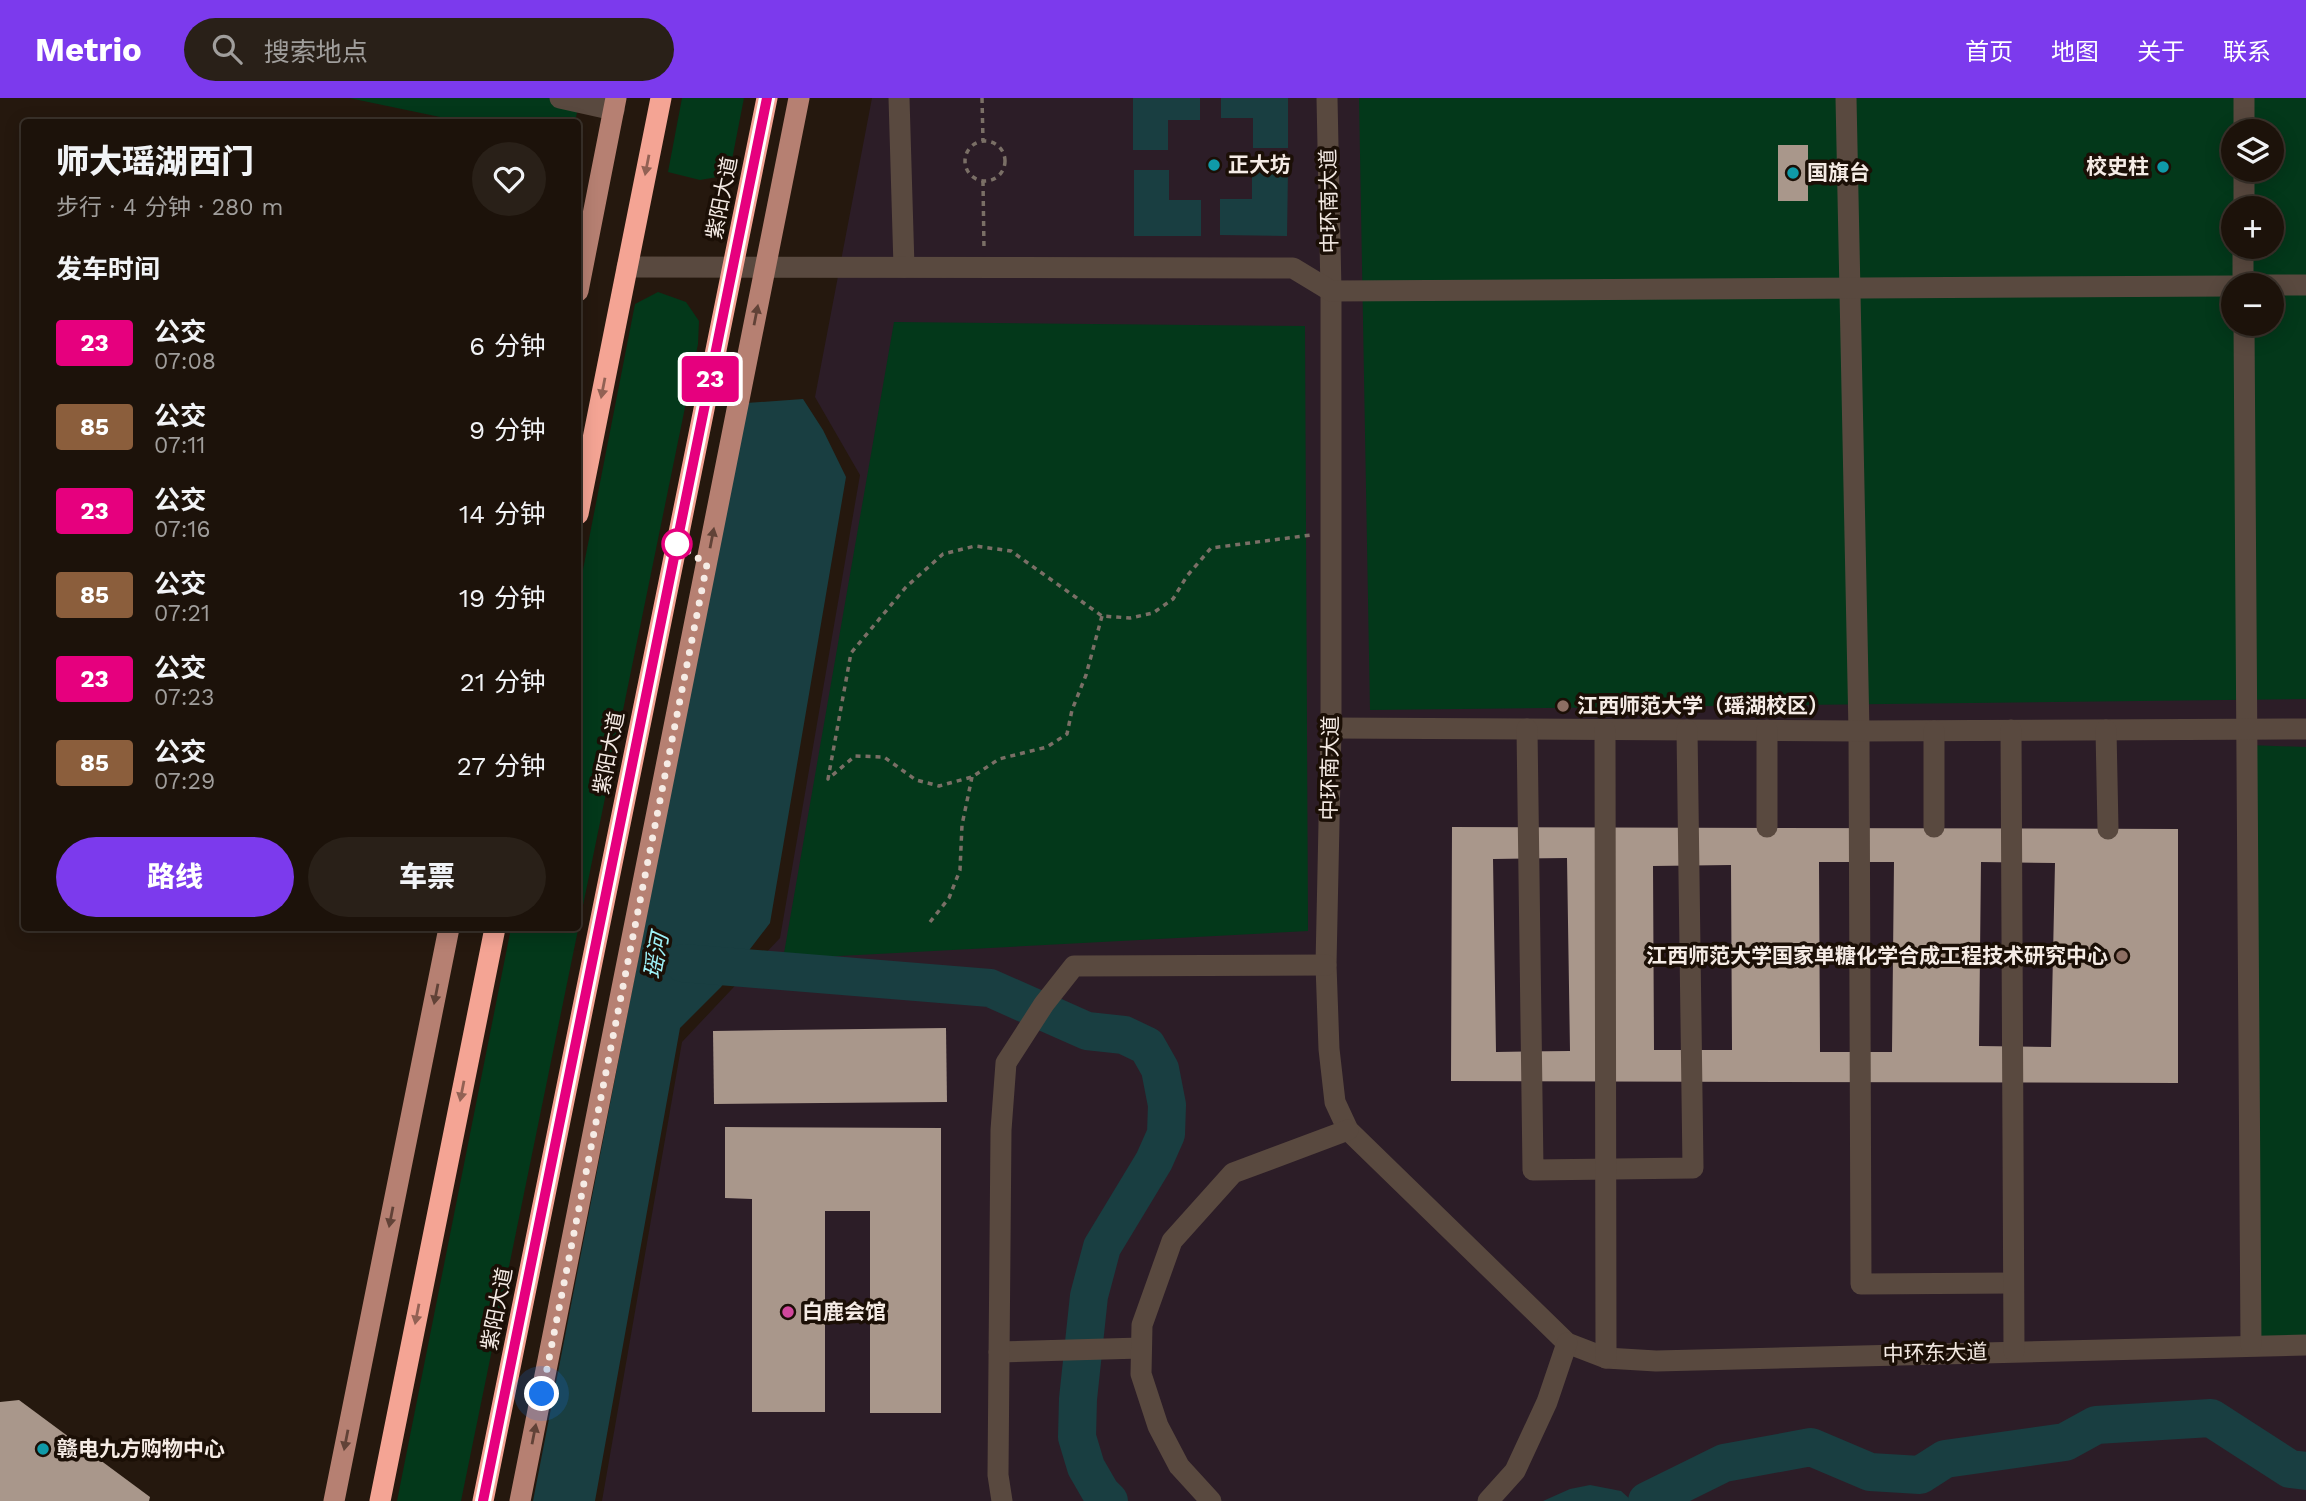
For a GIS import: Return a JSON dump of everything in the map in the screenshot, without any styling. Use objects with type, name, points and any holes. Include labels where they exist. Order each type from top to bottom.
[{"type":"highway","points":[[581,499],[661,98]]},
{"type":"highway","name":"紫阳大道","points":[[483,1501],[767,98]]},
{"type":"highway","points":[[380,1501],[494,931]]},
{"type":"main road","points":[[520,1501],[799,98]]},
{"type":"main road","points":[[581,276],[615,104]]},
{"type":"main road","points":[[334,1501],[448,931]]},
{"type":"street","points":[[560,98],[615,104]]},
{"type":"street","points":[[900,98],[904,267]]},
{"type":"street","name":"中环南大道","points":[[1327,98],[1331,291],[1331,728],[1326,965],[1329,1049],[1335,1102],[1348,1130],[1567,1343]]},
{"type":"street","points":[[1846,98],[1859,731],[1861,1284],[2014,1283]]},
{"type":"street","points":[[2244,98],[2244,119]]},
{"type":"street","points":[[627,267],[1293,268],[1331,291],[2221,286]]},
{"type":"street","points":[[2284,285],[2306,285]]},
{"type":"street","points":[[2244,336],[2251,1345]]},
{"type":"street","points":[[1331,728],[1859,731],[2306,729]]},
{"type":"street","points":[[1527,729],[1533,1170],[1693,1168],[1687,730]]},
{"type":"street","points":[[1605,730],[1606,1358]]},
{"type":"street","points":[[1767,730],[1767,827]]},
{"type":"street","points":[[2011,730],[2014,1351]]},
{"type":"street","points":[[2106,730],[2108,829]]},
{"type":"street","points":[[1934,731],[1934,827]]},
{"type":"street","points":[[1002,1501],[998,1475],[1001,1130],[1006,1063],[1044,1004],[1074,966],[1326,965]]},
{"type":"street","points":[[1202,1498],[1179,1466],[1158,1426],[1141,1374],[1142,1325],[1172,1241],[1233,1173],[1348,1130]]},
{"type":"street","points":[[1488,1501],[1515,1471],[1547,1402],[1567,1343]]},
{"type":"street","name":"中环东大道","points":[[1567,1343],[1606,1358],[1656,1361],[2306,1345]]},
{"type":"street","points":[[999,1352],[1142,1348]]},
{"type":"path","points":[[982,98],[983,142]]},
{"type":"path","points":[[983,142],[998,146],[1004,163],[999,175],[983,181],[969,173],[965,161],[969,149],[983,142]]},
{"type":"path","points":[[983,181],[984,267]]},
{"type":"path","points":[[1102,616],[1067,734],[1047,747],[999,759],[972,777],[939,786],[916,780],[884,757],[855,756],[828,779],[851,653],[906,587],[943,554],[975,547],[1011,551],[1102,616],[1130,618],[1153,613],[1173,598],[1186,576],[1210,548],[1331,532]]},
{"type":"path","points":[[930,922],[948,898],[960,870],[962,825],[972,777]]},
{"type":"shaded area","name":"江西师范大学（瑶湖校区）","points":[[872,98],[2306,98],[2306,1501],[602,1501],[682,1042],[780,938],[860,475],[815,397]]},
{"type":"green space","points":[[349,98],[580,98],[576,119],[450,119]]},
{"type":"green space","points":[[682,98],[744,98],[729,175],[700,180],[668,172]]},
{"type":"green space","points":[[1359,98],[2306,98],[2306,699],[1370,710]]},
{"type":"green space","points":[[658,292],[686,302],[699,321],[698,344],[581,915],[581,580],[635,304]]},
{"type":"green space","points":[[894,322],[1305,326],[1308,931],[783,959]]},
{"type":"green space","points":[[2248,745],[2306,747],[2306,1345],[2251,1345]]},
{"type":"green space","points":[[510,931],[578,931],[461,1501],[397,1501]]},
{"type":"water","points":[[1133,98],[1200,98],[1200,120],[1168,120],[1168,150],[1133,150]]},
{"type":"water","points":[[1221,98],[1288,98],[1288,148],[1253,148],[1253,118],[1221,118]]},
{"type":"water","points":[[1252,169],[1288,170],[1287,236],[1220,235],[1220,199],[1252,199]]},
{"type":"water","points":[[1134,170],[1169,170],[1169,200],[1201,200],[1201,236],[1134,236]]},
{"type":"water","name":"瑶河","points":[[803,399],[823,430],[846,477],[770,923],[721,987],[680,1028],[595,1501],[533,1501],[746,403]]},
{"type":"water","points":[[1590,1485],[1621,1491],[1632,1501],[1543,1501],[1570,1489]]},
{"type":"building","name":"国旗台","points":[[1778,145],[1808,145],[1808,201],[1778,201]]},
{"type":"building","points":[[1452,827],[2178,829],[2178,1083],[1451,1081]],"holes":[[[1567,858],[1570,1051],[1496,1052],[1493,859]],[[1819,862],[1894,862],[1892,1052],[1820,1052]],[[1981,862],[2055,863],[2051,1047],[1979,1046]],[[1731,865],[1732,1050],[1654,1050],[1653,866]]]},
{"type":"building","points":[[946,1028],[947,1102],[714,1104],[713,1031]]},
{"type":"building","name":"白鹿会馆","points":[[725,1127],[941,1128],[941,1413],[870,1413],[870,1211],[825,1211],[825,1412],[752,1412],[752,1199],[725,1198]]},
{"type":"building","name":"赣电九方购物中心","points":[[19,1400],[150,1497],[149,1501],[0,1501],[0,1402]]},
{"type":"waterway","points":[[683,963],[990,988],[1087,1031],[1124,1035],[1147,1046],[1160,1069],[1167,1105],[1166,1134],[1154,1161],[1102,1247],[1089,1296],[1078,1399],[1077,1437],[1086,1467],[1101,1493],[1109,1501]]},
{"type":"waterway","points":[[1647,1501],[1724,1463],[1811,1447],[1870,1472],[1920,1475],[1945,1459],[2065,1442],[2096,1425],[2211,1418],[2290,1469],[2306,1471]]},
{"type":"bus line","name":"23","points":[[483,1501],[767,98]]},
{"type":"place","name":"正大坊","points":[[1214,165]]},
{"type":"place","name":"校史柱","points":[[2163,167]]},
{"type":"place","name":"国旗台","points":[[1793,173]]},
{"type":"place","name":"江西师范大学（瑶湖校区）","points":[[1563,706]]},
{"type":"place","name":"江西师范大学国家单糖化学合成工程技术研究中心","points":[[2122,956]]},
{"type":"place","name":"白鹿会馆","points":[[788,1312]]},
{"type":"place","name":"赣电九方购物中心","points":[[43,1449]]},
{"type":"route","points":[[542,1394],[707,564],[677,544]]}]
